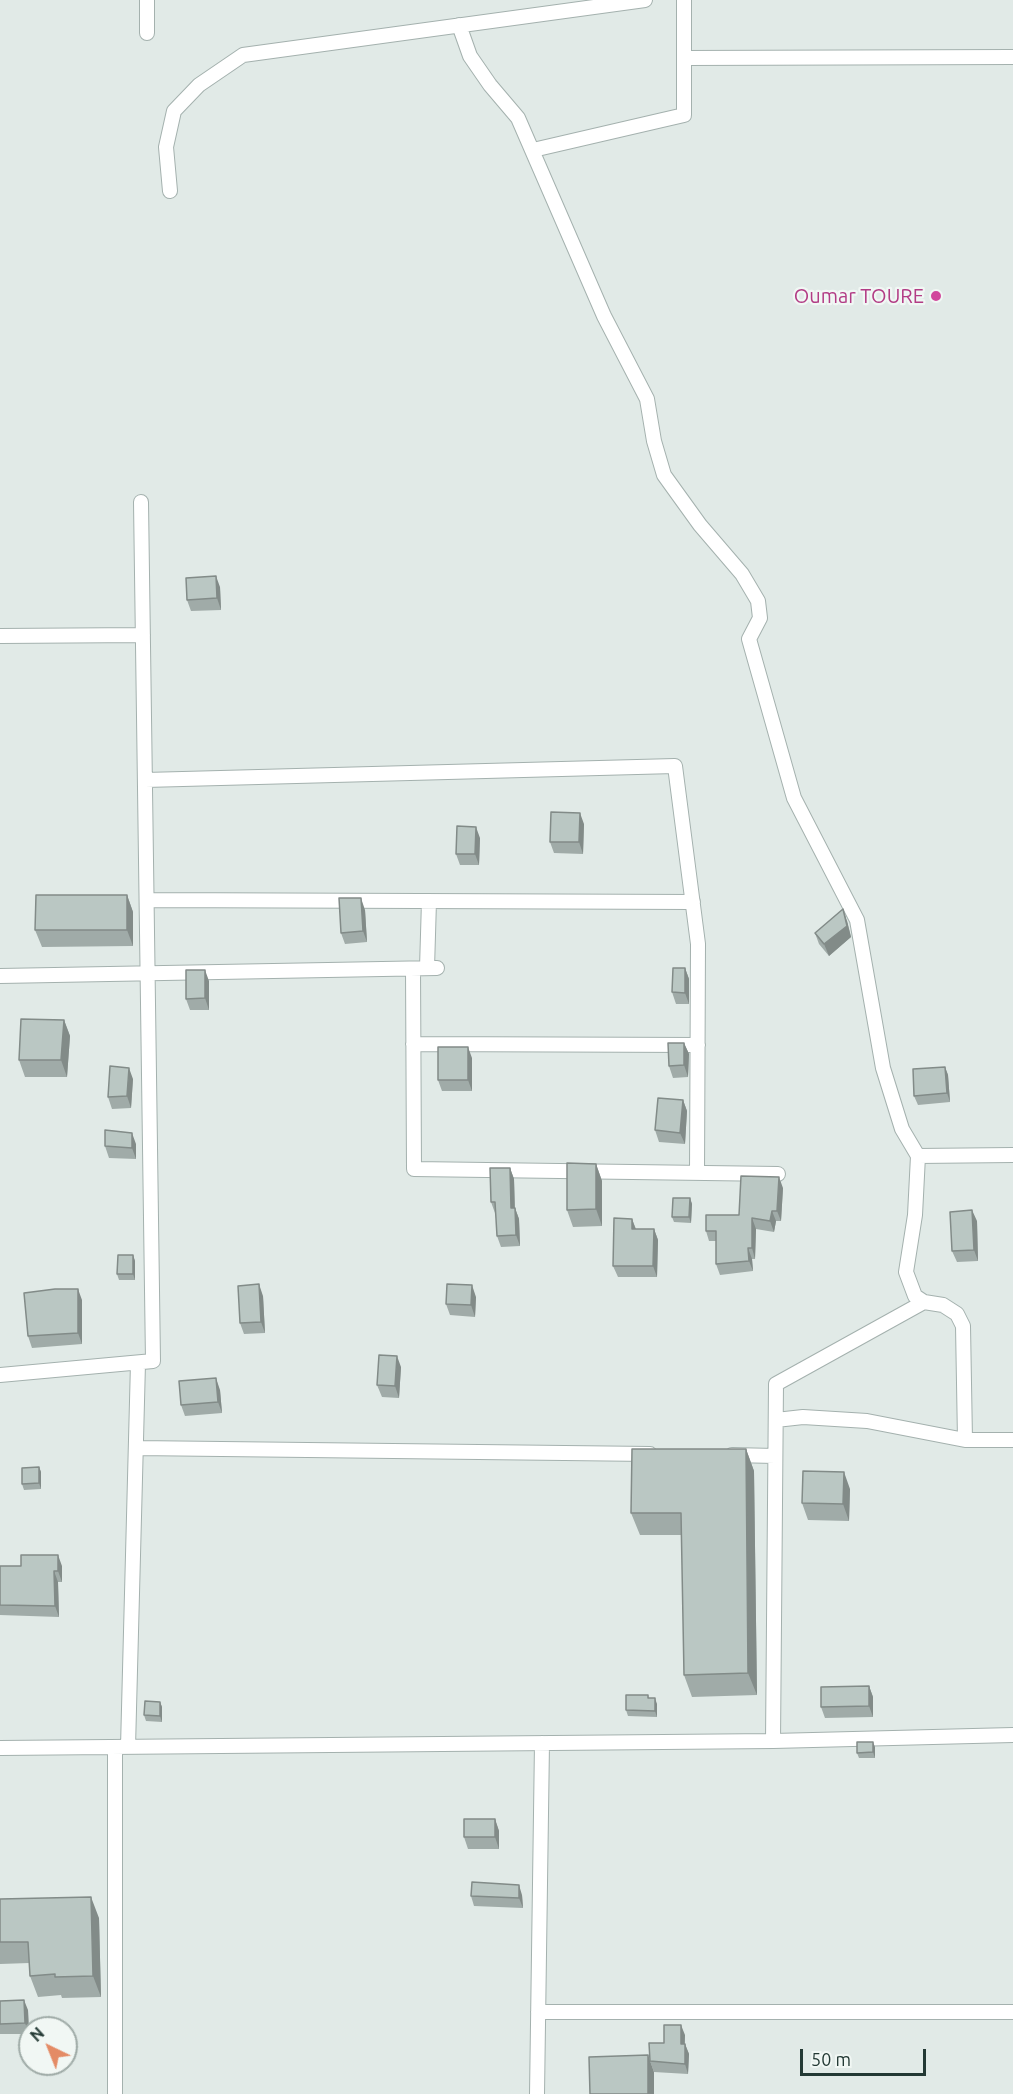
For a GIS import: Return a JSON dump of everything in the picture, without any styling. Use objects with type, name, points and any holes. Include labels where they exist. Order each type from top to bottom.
[{"type":"street","points":[[147,0],[147,33]]},
{"type":"street","points":[[170,191],[166,147],[174,111],[199,85],[243,55],[645,0]]},
{"type":"street","points":[[533,150],[684,116],[684,0]]},
{"type":"street","points":[[459,25],[470,56],[490,85],[518,118],[604,316],[647,399],[654,441],[664,475],[700,525],[742,574],[758,601],[760,618],[749,639],[794,798],[857,920],[883,1068],[902,1129],[918,1156],[915,1215],[906,1272],[915,1296],[924,1302],[943,1305],[957,1314],[963,1326],[965,1440]]},
{"type":"street","points":[[684,58],[1013,57]]},
{"type":"street","points":[[0,1375],[153,1361],[141,502]]},
{"type":"street","points":[[0,636],[143,635]]},
{"type":"street","points":[[145,780],[675,766],[698,944],[697,1173]]},
{"type":"street","points":[[147,900],[693,902]]},
{"type":"street","points":[[429,901],[426,968],[413,1044],[414,1169],[778,1174]]},
{"type":"street","points":[[0,976],[426,968]]},
{"type":"street","points":[[413,1044],[698,1045]]},
{"type":"street","points":[[918,1156],[1013,1155]]},
{"type":"street","points":[[773,1741],[776,1384],[924,1302]]},
{"type":"street","points":[[115,2094],[122,1747],[138,1362]]},
{"type":"street","points":[[776,1420],[803,1417],[867,1421],[965,1440],[1013,1440]]},
{"type":"street","points":[[136,1448],[669,1454]]},
{"type":"street","points":[[716,1455],[776,1456]]},
{"type":"street","points":[[0,1748],[773,1741],[1013,1735]]},
{"type":"street","points":[[537,2094],[542,1743]]},
{"type":"street","points":[[538,2012],[1013,2012]]},
{"type":"building","points":[[216,576],[217,598],[187,600],[186,578]]},
{"type":"building","points":[[551,812],[580,813],[579,842],[550,842]]},
{"type":"building","points":[[457,826],[476,827],[475,854],[456,854]]},
{"type":"building","points":[[36,895],[127,895],[127,930],[35,930]]},
{"type":"building","points":[[339,898],[361,898],[363,931],[341,933]]},
{"type":"building","points":[[843,909],[847,926],[824,944],[815,933]]},
{"type":"building","points":[[673,968],[685,968],[685,993],[672,992]]},
{"type":"building","points":[[186,970],[205,970],[205,998],[186,999]]},
{"type":"building","points":[[21,1019],[64,1020],[61,1060],[19,1060]]},
{"type":"building","points":[[668,1043],[684,1043],[684,1065],[669,1066]]},
{"type":"building","points":[[438,1047],[468,1047],[468,1080],[438,1080]]},
{"type":"building","points":[[110,1066],[129,1068],[127,1096],[108,1097]]},
{"type":"building","points":[[945,1067],[947,1093],[914,1096],[913,1069]]},
{"type":"building","points":[[658,1098],[683,1100],[680,1133],[655,1130]]},
{"type":"building","points":[[105,1130],[132,1133],[132,1148],[105,1146]]},
{"type":"building","points":[[567,1163],[596,1164],[596,1209],[567,1210]]},
{"type":"building","points":[[490,1168],[510,1168],[511,1208],[515,1208],[516,1235],[497,1236],[495,1202],[491,1202]]},
{"type":"building","points":[[741,1176],[779,1177],[777,1211],[772,1211],[770,1221],[752,1218],[752,1248],[748,1248],[749,1261],[716,1264],[716,1231],[706,1231],[706,1215],[739,1215]]},
{"type":"building","points":[[673,1198],[690,1198],[689,1217],[672,1217]]},
{"type":"building","points":[[972,1210],[974,1250],[952,1251],[950,1212]]},
{"type":"building","points":[[614,1218],[632,1219],[632,1229],[654,1229],[653,1266],[613,1266]]},
{"type":"building","points":[[118,1255],[133,1255],[133,1274],[117,1274]]},
{"type":"building","points":[[259,1284],[261,1322],[240,1323],[238,1286]]},
{"type":"building","points":[[447,1284],[472,1285],[471,1305],[446,1304]]},
{"type":"building","points":[[78,1289],[78,1333],[28,1336],[24,1293]]},
{"type":"building","points":[[379,1355],[397,1356],[395,1386],[377,1385]]},
{"type":"building","points":[[216,1378],[218,1402],[181,1405],[179,1381]]},
{"type":"building","points":[[632,1449],[746,1449],[748,1673],[684,1675],[681,1513],[631,1513]]},
{"type":"building","points":[[39,1467],[39,1483],[22,1484],[22,1468]]},
{"type":"building","points":[[803,1471],[844,1472],[843,1504],[802,1503]]},
{"type":"building","points":[[21,1555],[58,1555],[58,1571],[54,1571],[55,1606],[0,1605],[0,1566],[21,1566]]},
{"type":"building","points":[[869,1686],[869,1706],[821,1707],[821,1687]]},
{"type":"building","points":[[626,1695],[648,1695],[648,1698],[655,1698],[655,1711],[626,1710]]},
{"type":"building","points":[[145,1701],[160,1702],[160,1716],[144,1715]]},
{"type":"building","points":[[857,1742],[873,1742],[873,1752],[857,1753]]},
{"type":"building","points":[[464,1819],[495,1819],[495,1837],[464,1837]]},
{"type":"building","points":[[472,1882],[519,1885],[519,1898],[471,1896]]},
{"type":"building","points":[[91,1897],[93,1976],[55,1977],[55,1974],[30,1976],[28,1942],[0,1942],[0,1899]]},
{"type":"building","points":[[24,2000],[25,2016],[18,2016],[18,2023],[0,2024],[0,2001]]},
{"type":"building","points":[[664,2025],[681,2025],[681,2044],[685,2044],[685,2064],[650,2061],[649,2043],[664,2043]]},
{"type":"building","points":[[648,2055],[648,2094],[590,2094],[589,2057]]},
{"type":"place","name":"Oumar TOURE","points":[[936,296]]}]
